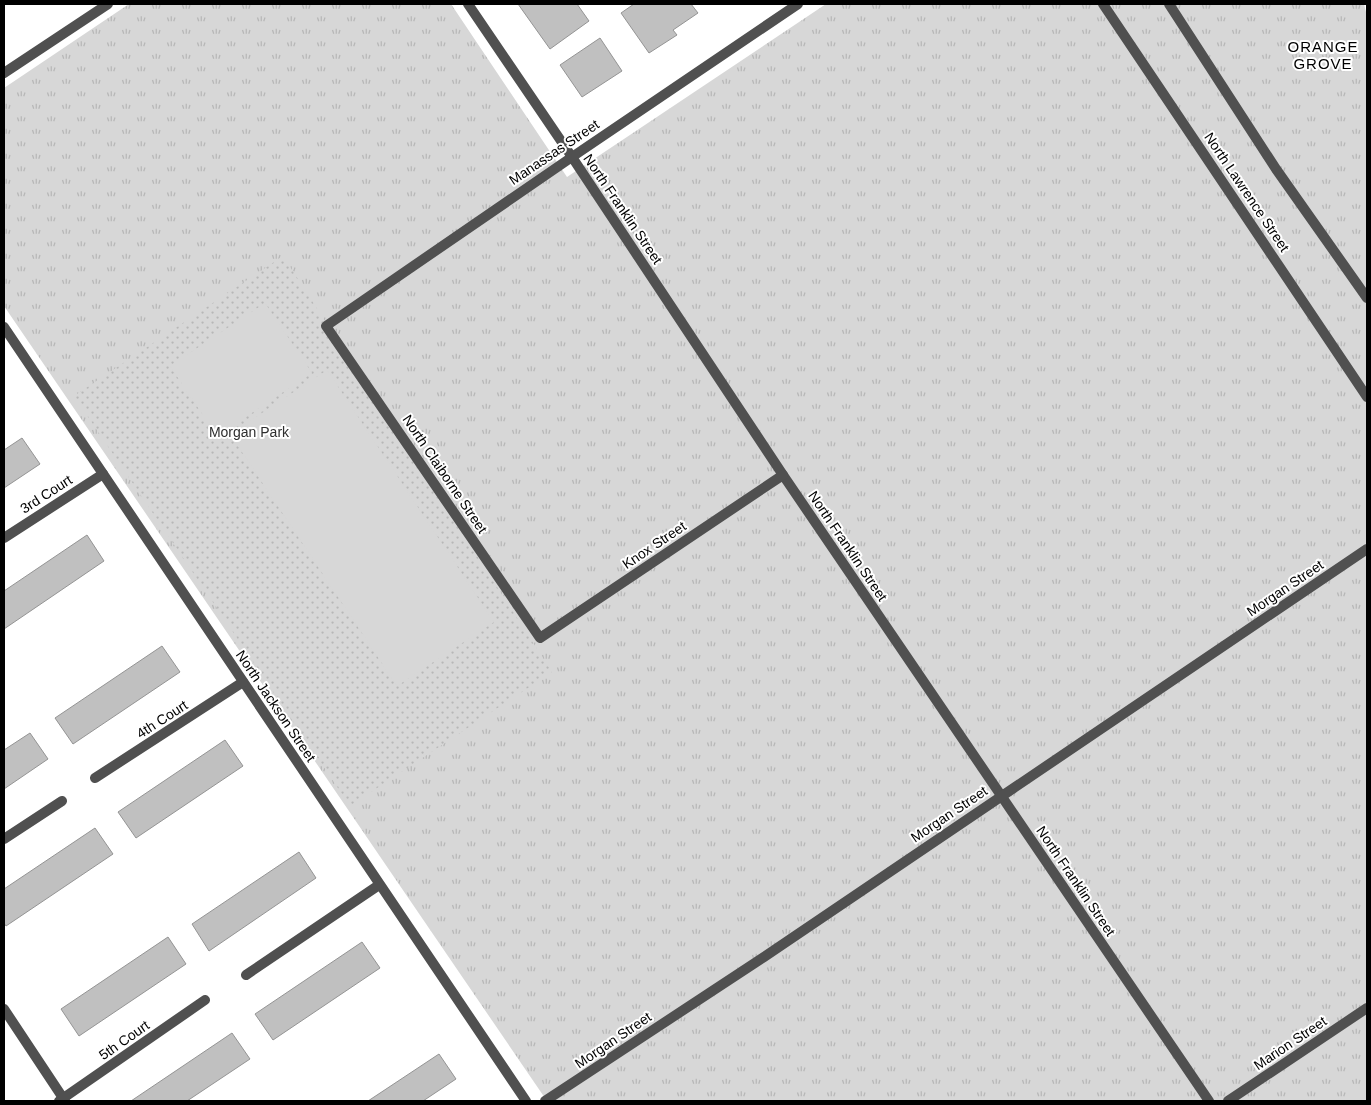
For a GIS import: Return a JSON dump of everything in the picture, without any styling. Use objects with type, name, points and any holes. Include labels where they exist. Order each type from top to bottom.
[{"type":"street","points":[[4,73],[108,4]]},
{"type":"street","name":"North Franklin Street","points":[[468,4],[572,156],[783,475],[1209,1101]]},
{"type":"street","name":"Manassas Street","points":[[326,326],[572,156],[798,4]]},
{"type":"street","name":"North Lawrence Street","points":[[1103,4],[1367,396]]},
{"type":"street","points":[[1169,4],[1276,169],[1367,298]]},
{"type":"street","name":"North Claiborne Street","points":[[326,326],[540,638]]},
{"type":"street","name":"North Jackson Street","points":[[4,327],[526,1101]]},
{"type":"street","name":"3rd Court","points":[[4,538],[103,474]]},
{"type":"street","name":"Knox Street","points":[[540,638],[783,475]]},
{"type":"street","name":"Morgan Street","points":[[545,1101],[772,951],[1000,795],[1367,549]]},
{"type":"street","name":"4th Court","points":[[96,778],[243,682]]},
{"type":"street","points":[[4,840],[62,801]]},
{"type":"street","points":[[246,975],[379,885]]},
{"type":"street","name":"5th Court","points":[[62,1100],[205,1000]]},
{"type":"street","name":"Marion Street","points":[[1228,1101],[1367,1008]]},
{"type":"street","points":[[4,1009],[62,1100]]},
{"type":"green space","points":[[129,4],[451,4],[567,177],[826,4],[1364,4],[1367,16],[1367,1101],[547,1101],[4,306],[4,88]]},
{"type":"green space","name":"Morgan Park","points":[[283,256],[552,672],[350,806],[74,396]]},
{"type":"green space","points":[[265,303],[312,373],[217,436],[170,366]]},
{"type":"green space","points":[[327,370],[494,622],[397,686],[230,434]]},
{"type":"building","points":[[518,4],[577,4],[589,21],[550,49]]},
{"type":"building","points":[[634,4],[691,4],[698,13],[673,30],[677,35],[649,53],[621,13]]},
{"type":"building","points":[[600,38],[622,71],[582,97],[560,65]]},
{"type":"building","points":[[22,438],[40,464],[4,488],[4,450]]},
{"type":"building","points":[[87,535],[104,561],[4,629],[4,591]]},
{"type":"building","points":[[162,646],[180,672],[73,744],[55,718]]},
{"type":"building","points":[[30,733],[48,759],[4,789],[4,750]]},
{"type":"building","points":[[225,740],[243,766],[136,838],[118,812]]},
{"type":"building","points":[[95,828],[113,854],[6,926],[4,923],[4,889]]},
{"type":"building","points":[[299,852],[316,878],[209,951],[192,924]]},
{"type":"building","points":[[168,937],[186,964],[79,1036],[61,1009]]},
{"type":"building","points":[[362,942],[380,968],[273,1040],[255,1014]]},
{"type":"building","points":[[232,1033],[250,1059],[187,1101],[131,1101]]},
{"type":"building","points":[[439,1054],[456,1079],[423,1101],[368,1101]]},
{"type":"district","name":"ORANGE GROVE","points":[[1323,56]]}]
